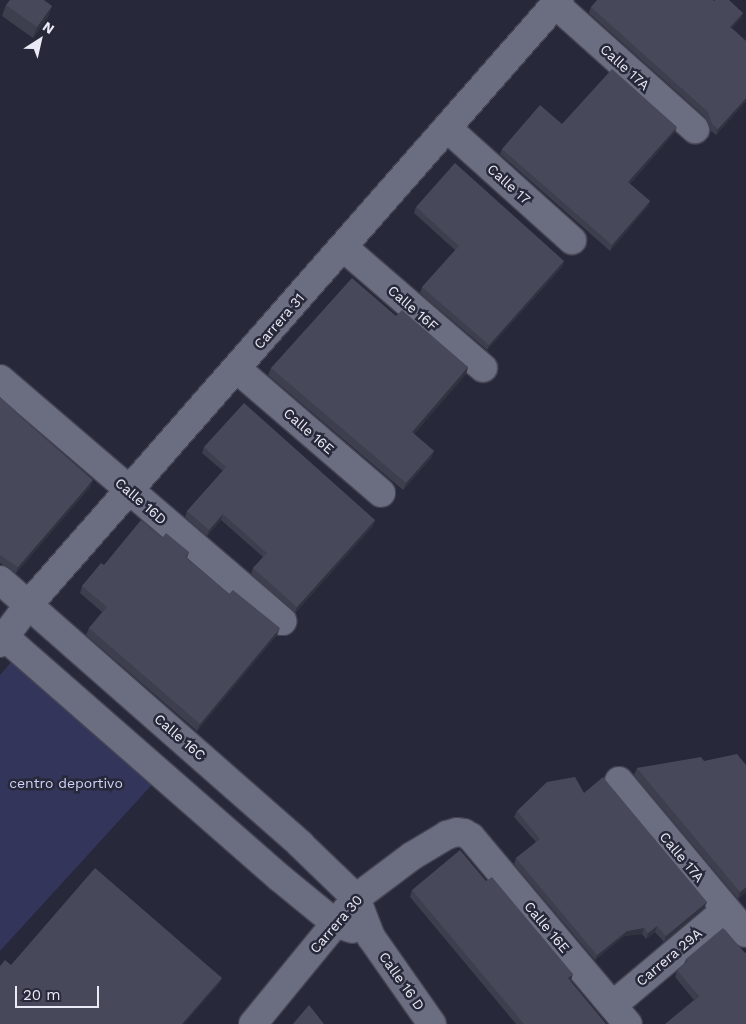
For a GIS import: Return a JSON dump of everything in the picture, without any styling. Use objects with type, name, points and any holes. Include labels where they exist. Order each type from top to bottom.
[{"type":"street","name":"Carrera 31","points":[[2,638],[29,604],[130,492],[557,2]]},
{"type":"street","name":"Calle 17A","points":[[557,2],[695,129]]},
{"type":"street","name":"Calle 17","points":[[447,128],[572,240]]},
{"type":"street","name":"Calle 16F","points":[[343,247],[483,368]]},
{"type":"street","name":"Calle 16E","points":[[237,368],[381,493]]},
{"type":"street","name":"Calle 16D","points":[[0,379],[282,621]]},
{"type":"street","name":"Calle 16C","points":[[0,580],[300,844],[356,898]]},
{"type":"street","points":[[2,638],[280,878],[335,923]]},
{"type":"street","name":"Calle 17A","points":[[619,781],[746,933]]},
{"type":"street","name":"Calle 16E","points":[[464,833],[471,837],[621,1015]]},
{"type":"street","name":"Carrera 30","points":[[253,1024],[356,898],[412,856],[447,835],[464,833]]},
{"type":"street","name":"Calle 16 D","points":[[356,898],[371,937],[432,1024]]},
{"type":"street","name":"Carrera 29A","points":[[621,1015],[726,910]]},
{"type":"street","name":"Calle 16 D","points":[[335,923],[371,937]]},
{"type":"green space","name":"centro deportivo","points":[[19,653],[158,778],[0,951],[0,675]]},
{"type":"building","points":[[10,0],[44,0],[52,6],[37,27],[6,5]]},
{"type":"building","points":[[597,0],[729,0],[743,13],[730,27],[746,41],[746,98],[718,129],[712,124],[708,112],[591,7]]},
{"type":"building","points":[[612,69],[677,127],[628,182],[650,201],[612,245],[502,149],[540,105],[562,124]]},
{"type":"building","points":[[455,163],[564,261],[489,345],[422,287],[459,246],[416,207]]},
{"type":"building","points":[[352,278],[396,316],[402,310],[468,367],[412,432],[434,451],[406,483],[271,368]]},
{"type":"building","points":[[0,397],[93,480],[18,567],[0,555]]},
{"type":"building","points":[[244,403],[375,520],[297,607],[253,568],[267,553],[223,514],[209,530],[187,511],[226,467],[204,447]]},
{"type":"building","points":[[141,520],[162,538],[166,533],[189,552],[185,557],[229,594],[233,590],[280,628],[200,724],[89,628],[107,607],[82,586],[101,563],[104,565]]},
{"type":"building","points":[[737,754],[746,765],[746,887],[740,892],[637,768],[701,757],[704,761]]},
{"type":"building","points":[[575,777],[584,793],[603,777],[707,902],[666,936],[657,926],[648,933],[644,928],[627,931],[597,955],[516,858],[540,839],[517,811],[547,782]]},
{"type":"building","points":[[460,850],[486,881],[492,877],[573,974],[568,978],[606,1024],[524,1024],[412,890]]},
{"type":"building","points":[[95,868],[222,978],[182,1024],[0,1024],[0,966],[5,960],[11,965]]},
{"type":"building","points":[[723,928],[746,952],[746,1024],[665,1024],[699,996],[677,970],[688,961],[686,959]]},
{"type":"building","points":[[309,1005],[324,1024],[293,1024]]}]
